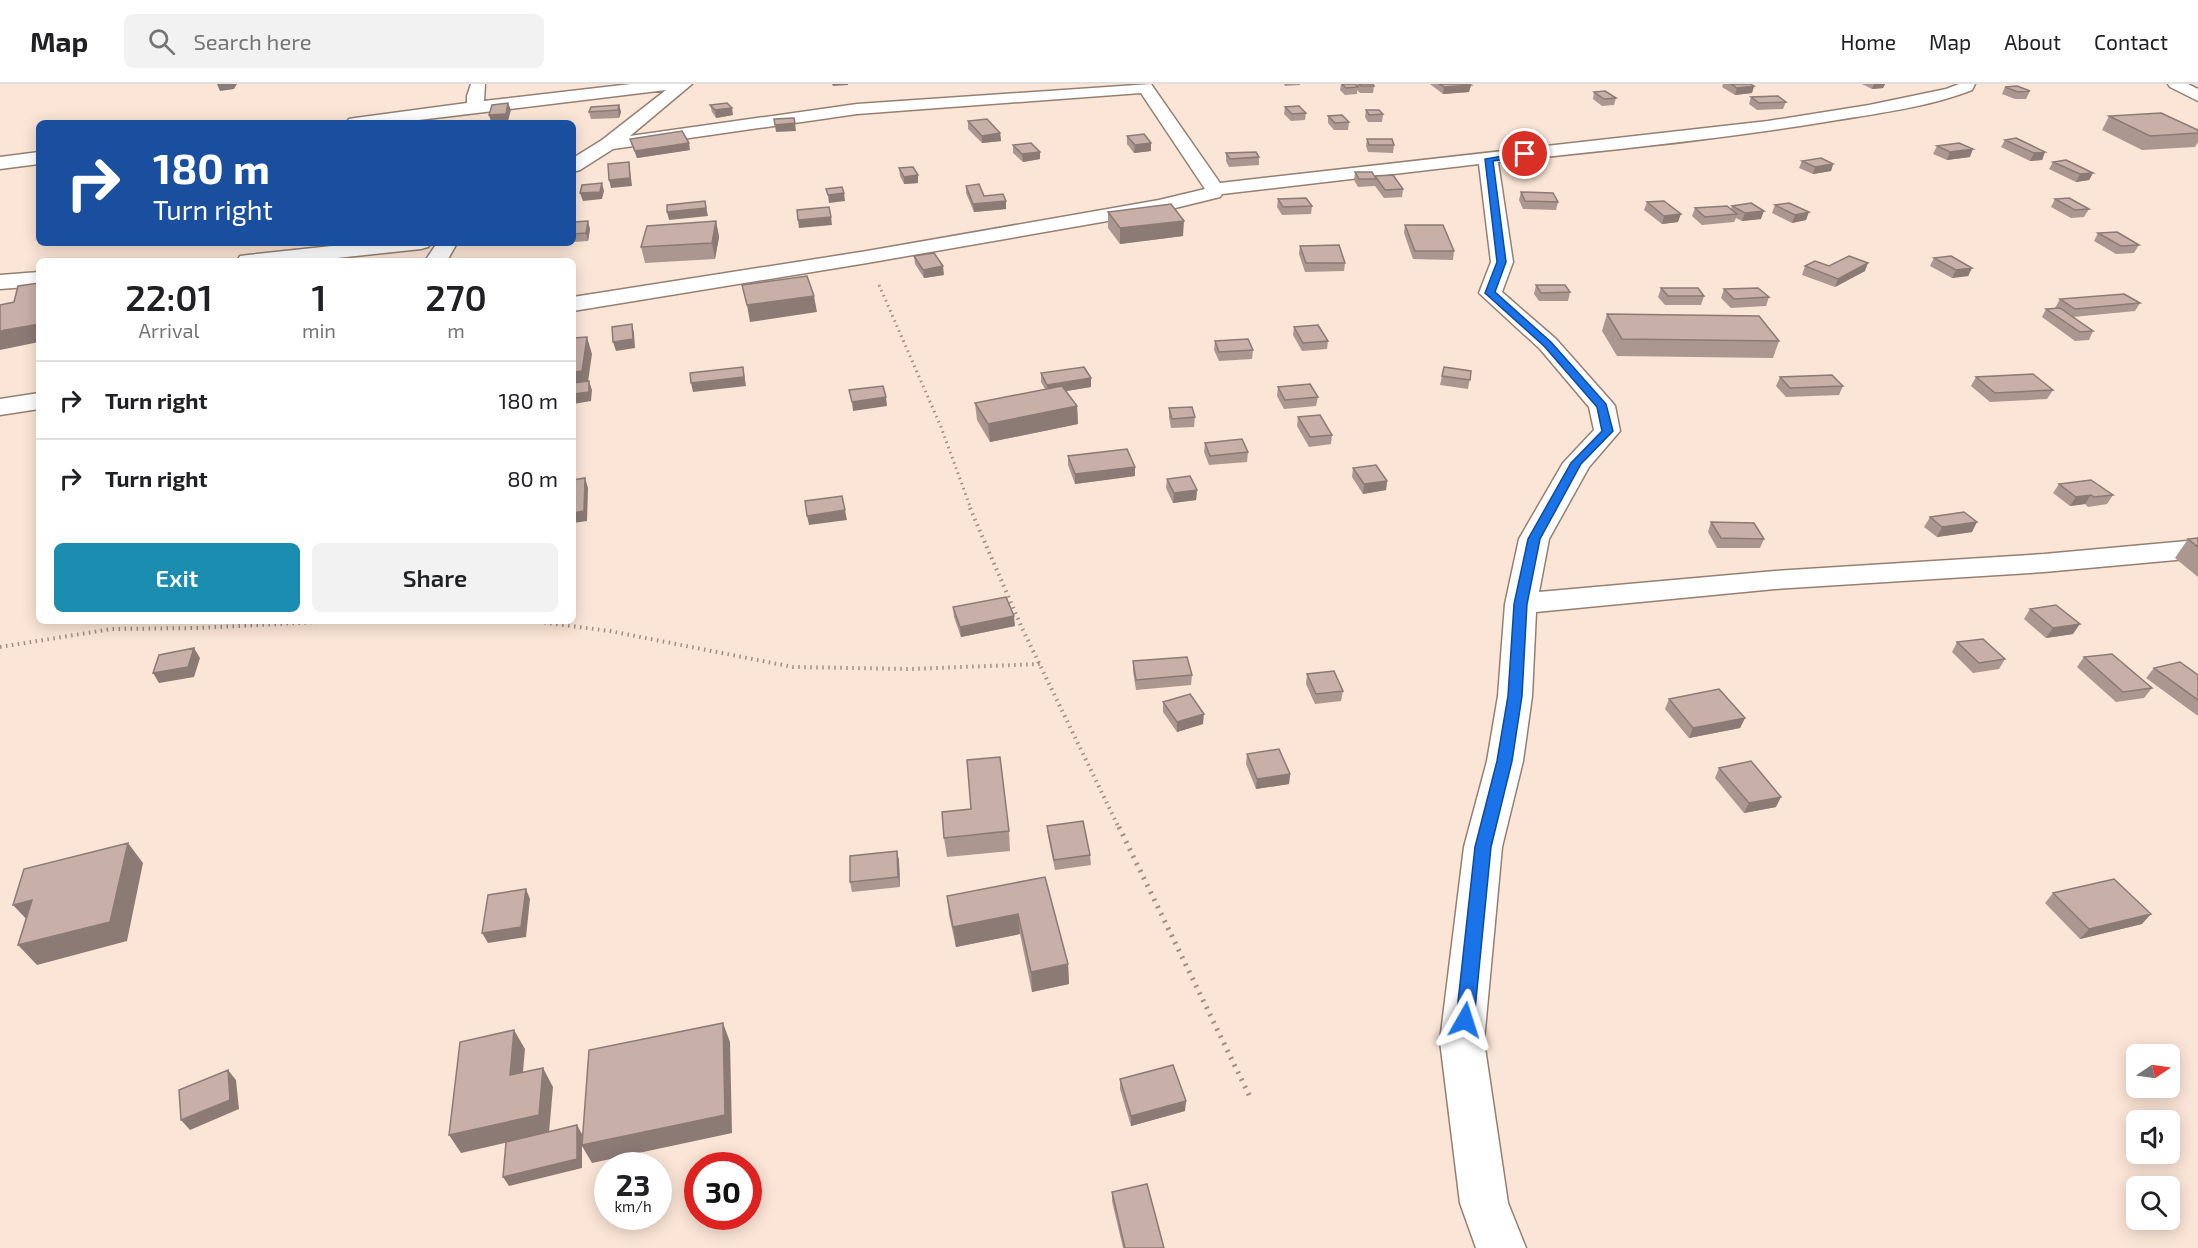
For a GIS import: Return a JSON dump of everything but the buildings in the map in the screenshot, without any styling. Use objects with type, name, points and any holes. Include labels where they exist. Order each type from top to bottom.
[{"type":"street","points":[[476,107],[475,96],[478,84]]},
{"type":"street","points":[[378,120],[674,84]]},
{"type":"street","points":[[576,164],[608,144],[684,84]]},
{"type":"street","points":[[576,304],[867,257],[1179,202],[1202,197],[1213,193],[1215,189],[1768,126],[1858,112],[1950,93],[1966,87],[1967,84]]},
{"type":"street","points":[[2176,84],[2198,96]]},
{"type":"street","points":[[608,144],[857,110],[1144,86],[1215,189]]},
{"type":"street","points":[[0,163],[36,158]]},
{"type":"street","points":[[1488,159],[1502,262],[1490,293],[1548,344],[1602,406],[1607,431],[1577,463],[1534,539],[1521,604],[1515,696],[1505,761],[1483,847],[1462,1041],[1484,1203],[1500,1248]]},
{"type":"street","points":[[277,258],[392,246]]},
{"type":"street","points":[[0,282],[36,279]]},
{"type":"street","points":[[0,407],[36,401]]},
{"type":"street","points":[[1521,604],[1775,580],[2044,563],[2198,549]]},
{"type":"path","points":[[867,257],[941,427],[972,514],[1021,626],[1250,1097]]},
{"type":"path","points":[[0,647],[112,629],[279,624]]},
{"type":"path","points":[[555,624],[610,631],[793,667],[909,669],[1041,664]]},
{"type":"route","points":[[1465,1020],[1483,847],[1505,761],[1515,696],[1521,604],[1534,539],[1577,463],[1607,431],[1602,406],[1548,344],[1490,293],[1502,262],[1488,159],[1525,154]]}]
